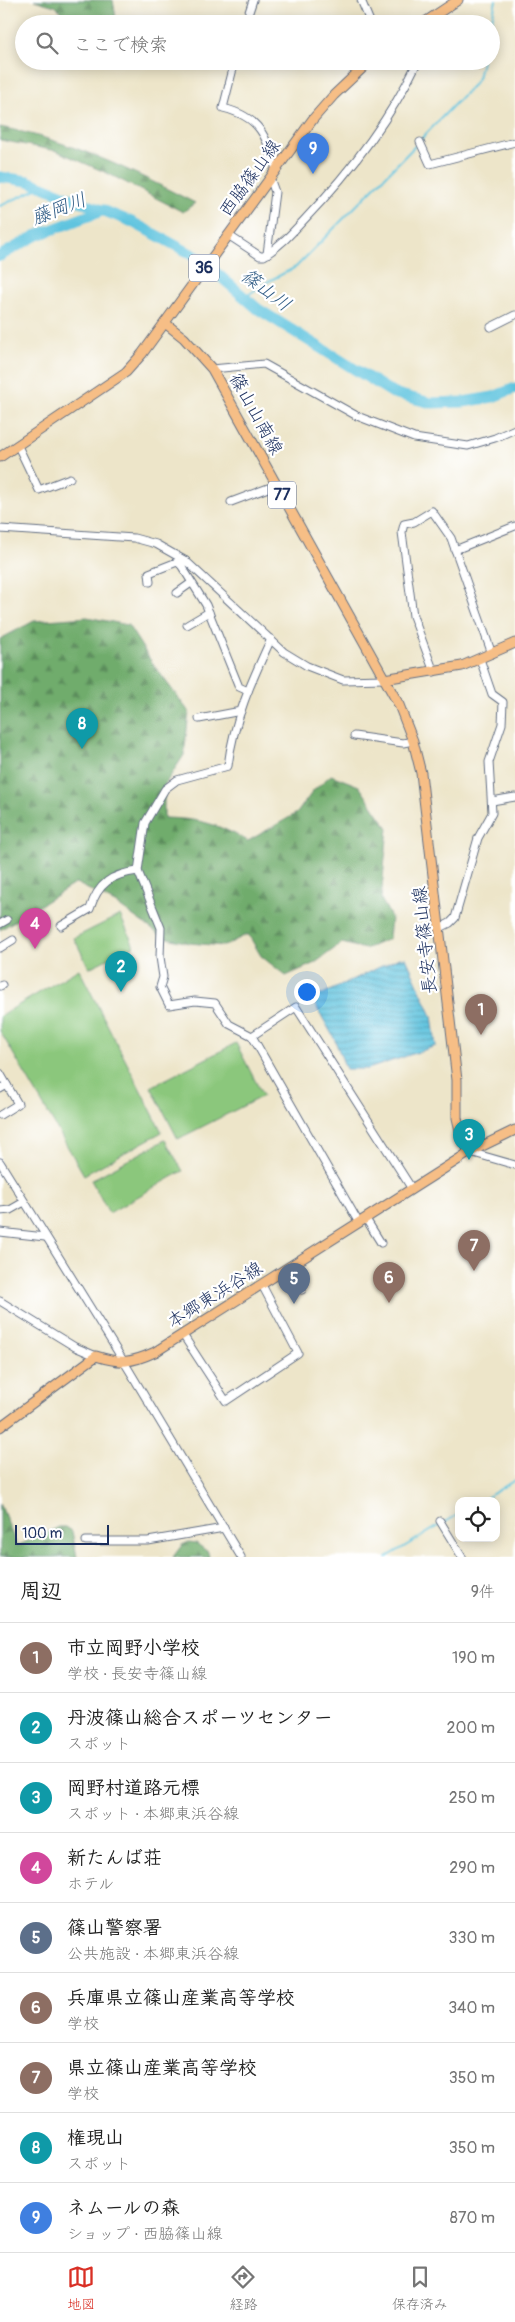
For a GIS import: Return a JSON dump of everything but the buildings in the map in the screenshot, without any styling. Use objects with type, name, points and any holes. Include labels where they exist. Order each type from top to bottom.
[{"type":"main road","points":[[435,15],[454,1]]},
{"type":"main road","name":"西脇篠山線","points":[[165,323],[227,236],[329,101],[361,70]]},
{"type":"main road","points":[[0,457],[126,372],[165,323]]},
{"type":"main road","name":"篠山山南線","points":[[165,323],[184,338],[212,369],[384,679]]},
{"type":"main road","points":[[384,679],[462,666],[515,643]]},
{"type":"main road","name":"長安寺篠山線","points":[[384,679],[399,706],[414,741],[421,773],[457,1080],[457,1118],[462,1139],[470,1152]]},
{"type":"main road","points":[[470,1152],[515,1130]]},
{"type":"main road","name":"本郷東浜谷線","points":[[124,1363],[138,1360],[183,1335],[470,1152]]},
{"type":"main road","points":[[0,1427],[96,1356],[124,1363]]},
{"type":"street","points":[[248,15],[253,0]]},
{"type":"street","points":[[361,0],[367,15]]},
{"type":"street","points":[[233,70],[223,108],[242,112],[252,120],[262,133],[273,174],[275,192],[267,254]]},
{"type":"street","points":[[227,236],[260,256],[267,254],[290,235],[349,171],[413,70]]},
{"type":"street","points":[[420,142],[430,164],[515,142]]},
{"type":"street","points":[[491,327],[515,315]]},
{"type":"street","points":[[212,369],[264,364],[357,416],[414,438],[468,446],[495,438],[515,429]]},
{"type":"street","points":[[18,446],[39,490],[70,478]]},
{"type":"street","points":[[231,502],[276,485]]},
{"type":"street","points":[[434,672],[413,616],[404,546],[404,524],[414,522],[432,511],[451,538],[492,654]]},
{"type":"street","points":[[455,550],[515,526]]},
{"type":"street","points":[[0,529],[134,538],[156,544],[184,563],[284,652],[330,676],[362,681],[384,679]]},
{"type":"street","points":[[150,582],[149,573],[177,562],[184,563]]},
{"type":"street","points":[[184,563],[191,583],[209,612],[239,688],[248,691]]},
{"type":"street","points":[[177,592],[191,583]]},
{"type":"street","points":[[187,625],[209,612]]},
{"type":"street","points":[[271,639],[241,711],[230,747],[228,766],[177,780],[165,789],[144,823],[138,871],[162,928],[160,957],[163,977],[160,987],[169,1005],[195,1000],[215,1003],[229,1024],[252,1036],[362,1221],[381,1243]]},
{"type":"street","points":[[440,928],[455,918],[478,838],[492,813],[489,762],[502,724],[503,702],[492,694],[480,659]]},
{"type":"street","points":[[199,718],[241,711]]},
{"type":"street","points":[[354,736],[403,743],[414,741]]},
{"type":"street","points":[[492,801],[515,797]]},
{"type":"street","points":[[61,926],[90,909],[94,895],[107,878],[138,871]]},
{"type":"street","points":[[0,948],[13,940]]},
{"type":"street","points":[[252,1036],[296,1007],[412,1189]]},
{"type":"street","points":[[0,1073],[18,1104],[0,1115]]},
{"type":"street","points":[[0,1089],[7,1085]]},
{"type":"street","points":[[470,1152],[515,1165]]},
{"type":"street","points":[[0,1162],[241,1557]]},
{"type":"street","points":[[0,1210],[10,1210],[24,1202]]},
{"type":"street","points":[[0,1232],[45,1237]]},
{"type":"street","points":[[288,1268],[302,1290]]},
{"type":"street","points":[[183,1335],[226,1401],[298,1353],[262,1284]]},
{"type":"street","points":[[0,1301],[75,1347],[96,1356]]},
{"type":"street","points":[[440,1521],[462,1557]]},
{"type":"street","points":[[86,1541],[148,1541],[224,1528]]},
{"type":"green space","points":[[34,0],[113,0],[116,15],[64,15],[55,6]]},
{"type":"green space","points":[[0,127],[76,148],[148,179],[195,203],[183,212],[109,174],[57,151],[0,140]]},
{"type":"green space","points":[[87,617],[128,625],[153,664],[189,712],[184,755],[164,786],[164,818],[188,819],[208,823],[248,841],[297,813],[313,791],[331,775],[359,786],[388,828],[381,899],[391,917],[389,939],[365,949],[342,943],[315,963],[286,976],[261,956],[248,934],[224,946],[189,943],[163,937],[115,903],[76,883],[0,930],[0,639],[34,621]]},
{"type":"green space","points":[[120,915],[134,946],[89,968],[74,938]]},
{"type":"green space","points":[[79,969],[162,1132],[84,1175],[0,1031],[0,1016]]},
{"type":"green space","points":[[236,1043],[263,1096],[178,1139],[151,1087]]},
{"type":"green space","points":[[165,1140],[183,1171],[109,1213],[91,1180]]},
{"type":"green space","points":[[0,1503],[17,1546],[59,1527],[66,1527],[72,1531],[77,1557],[0,1557]]},
{"type":"green space","points":[[189,1542],[196,1543],[208,1552],[209,1557],[173,1557],[182,1545]]},
{"type":"water","points":[[399,958],[406,958],[432,1016],[436,1046],[368,1069],[346,1069],[334,1038],[312,999]]},
{"type":"waterway","points":[[493,15],[496,0]]},
{"type":"waterway","points":[[421,139],[474,84],[480,70]]},
{"type":"waterway","points":[[245,297],[267,282],[296,267],[415,146]]},
{"type":"waterway","name":"篠山川","points":[[0,177],[28,181],[132,222],[199,258],[258,309],[393,393],[431,403],[463,402],[493,397],[515,388]]},
{"type":"waterway","points":[[0,206],[43,186]]},
{"type":"waterway","name":"藤岡川","points":[[0,256],[35,236],[104,210]]},
{"type":"waterway","points":[[487,1497],[515,1480]]},
{"type":"waterway","points":[[387,1557],[455,1516]]},
{"type":"place","name":"ネムールの森","points":[[313,174]]},
{"type":"place","name":"権現山","points":[[82,749]]},
{"type":"place","name":"新たんば荘","points":[[35,949]]},
{"type":"place","name":"丹波篠山総合スポーツセンター","points":[[121,992]]},
{"type":"place","name":"市立岡野小学校","points":[[481,1035]]},
{"type":"place","name":"岡野村道路元標","points":[[469,1160]]},
{"type":"place","name":"県立篠山産業高等学校","points":[[474,1271]]},
{"type":"place","name":"兵庫県立篠山産業高等学校","points":[[389,1303]]},
{"type":"place","name":"篠山警察署","points":[[294,1304]]}]
